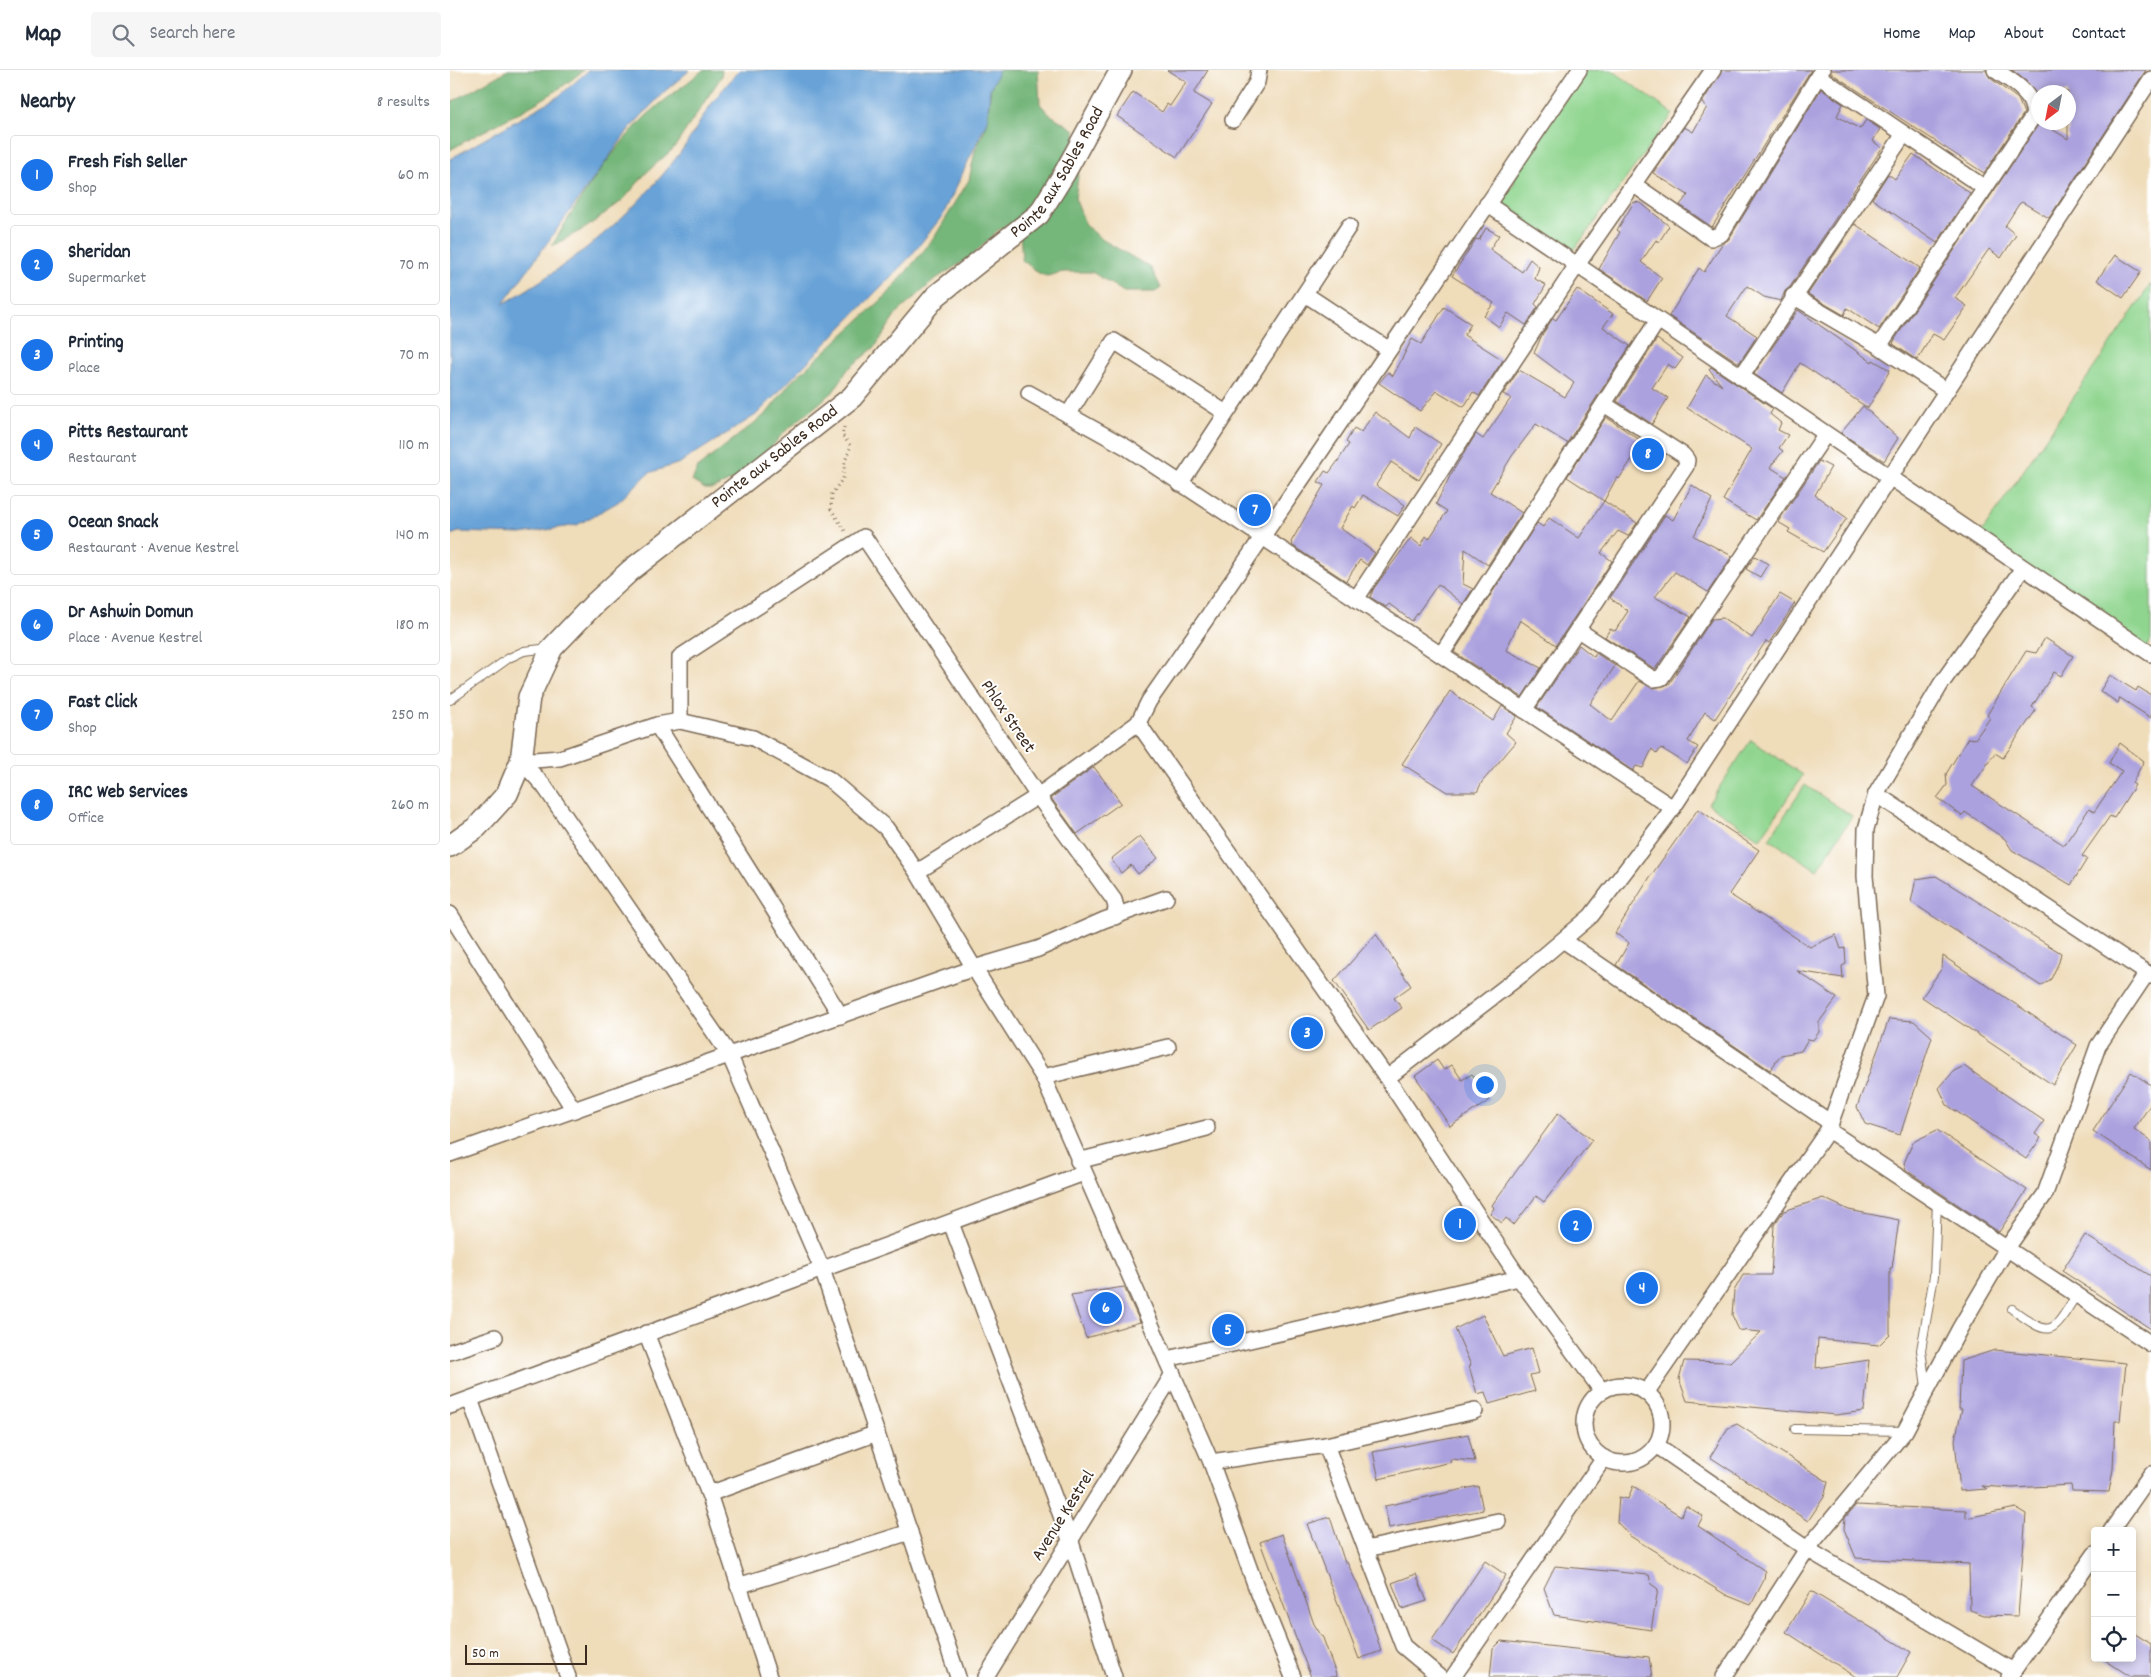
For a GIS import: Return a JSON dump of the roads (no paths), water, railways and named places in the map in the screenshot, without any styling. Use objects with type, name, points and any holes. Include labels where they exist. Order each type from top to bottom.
[{"type":"main road","name":"Pointe aux Sables Road","points":[[450,846],[477,827],[507,794],[521,761],[529,697],[552,648],[595,603],[631,570],[852,397],[936,296],[1038,214],[1064,174],[1121,70]]},
{"type":"street","points":[[1233,120],[1257,82],[1260,70]]},
{"type":"street","points":[[917,872],[1038,796],[1138,723],[1149,701],[1263,538],[1388,349],[1579,70]]},
{"type":"street","points":[[1356,599],[1576,265],[1714,70]]},
{"type":"street","points":[[1879,346],[2034,115],[2033,103],[2025,91],[1994,70]]},
{"type":"street","points":[[1633,184],[1698,231],[1711,238],[1721,234],[1820,73],[1904,134],[1985,188]]},
{"type":"street","points":[[1387,1078],[1591,916],[1673,808],[1890,478],[1945,390],[2151,79]]},
{"type":"street","points":[[1741,377],[1793,296],[1904,134]]},
{"type":"street","points":[[1487,204],[2151,654]]},
{"type":"street","points":[[1180,484],[1349,226]]},
{"type":"street","points":[[1305,294],[1388,349]]},
{"type":"street","points":[[1793,296],[1879,346],[1945,390]]},
{"type":"street","points":[[1441,655],[1658,320]]},
{"type":"street","points":[[1068,415],[1114,341],[1226,413]]},
{"type":"street","points":[[1029,393],[1126,447],[1673,808]]},
{"type":"street","points":[[1524,710],[1686,466],[1684,455],[1604,404]]},
{"type":"street","points":[[1578,630],[1653,678],[1661,678],[1825,434]]},
{"type":"street","name":"Phlox Street","points":[[680,721],[680,657],[859,541],[1038,796],[1114,900],[1116,907],[1115,917]]},
{"type":"street","points":[[1646,1393],[1829,1126],[1876,996],[1865,876],[1866,829],[1876,794],[1941,684],[2023,568]]},
{"type":"street","points":[[521,761],[560,758],[658,725],[680,721],[753,738],[829,778],[886,828],[917,872],[974,968],[1043,1077],[1211,1462],[1255,1584],[1293,1677]]},
{"type":"street","points":[[1138,723],[1387,1078],[1519,1278],[1602,1391]]},
{"type":"street","points":[[658,725],[841,1016]]},
{"type":"street","points":[[521,761],[544,786],[729,1054],[822,1269],[958,1677]]},
{"type":"street","points":[[1724,1677],[1807,1549],[1905,1430],[1960,1328],[2007,1248],[2045,1194],[2098,1046],[2149,975],[1876,794]]},
{"type":"street","points":[[450,1154],[974,968],[1038,949],[1166,898]]},
{"type":"street","points":[[450,914],[574,1110]]},
{"type":"street","points":[[1562,940],[1937,1202],[2151,1344]]},
{"type":"street","points":[[1043,1077],[1168,1047]]},
{"type":"street","points":[[450,1406],[951,1223],[1081,1167],[1207,1128]]},
{"type":"street","points":[[951,1223],[1071,1542],[1114,1677]]},
{"type":"street","points":[[1170,1366],[1519,1278]]},
{"type":"street","points":[[646,1333],[708,1494],[769,1677]]},
{"type":"street","points":[[450,1352],[495,1337]]},
{"type":"street","name":"Avenue Kestrel","points":[[986,1677],[1071,1542],[1170,1366]]},
{"type":"street","points":[[1624,1385],[1646,1393],[1660,1412],[1662,1423],[1656,1445],[1648,1454],[1638,1460],[1627,1463],[1615,1462],[1604,1458],[1593,1450],[1586,1438],[1584,1425],[1586,1412],[1592,1400],[1602,1391],[1624,1385]]},
{"type":"street","points":[[470,1399],[568,1677]]},
{"type":"street","points":[[1211,1462],[1326,1445],[1475,1411]]},
{"type":"street","points":[[708,1494],[876,1433]]},
{"type":"street","points":[[1326,1445],[1402,1646],[1440,1677]]},
{"type":"street","points":[[1656,1445],[1807,1549],[2015,1675],[2091,1560]]},
{"type":"street","points":[[1453,1677],[1604,1458]]},
{"type":"street","points":[[2114,1527],[2151,1474]]},
{"type":"street","points":[[1366,1549],[1498,1521]]},
{"type":"street","points":[[738,1586],[910,1532]]},
{"type":"lane","points":[[450,700],[509,658],[524,651],[552,648]]},
{"type":"lane","points":[[1926,1389],[1921,1350],[1934,1276],[1937,1202]]},
{"type":"lane","points":[[2012,1309],[2038,1328],[2047,1330],[2057,1326],[2077,1294]]},
{"type":"lane","points":[[1795,1429],[1905,1430]]},
{"type":"water","points":[[589,70],[690,70],[664,92],[630,128],[503,304],[576,256],[620,219],[661,177],[687,143],[712,104],[739,70],[999,70],[990,89],[987,121],[943,215],[910,257],[756,415],[680,463],[649,473],[618,502],[577,525],[521,534],[459,532],[450,535],[450,159],[559,96]]},
{"type":"place","name":"IRC Web Services","points":[[1648,454]]},
{"type":"place","name":"Fast Click","points":[[1255,510]]},
{"type":"place","name":"Printing","points":[[1307,1033]]},
{"type":"place","name":"Fresh Fish Seller","points":[[1460,1224]]},
{"type":"place","name":"Sheridan","points":[[1576,1226]]},
{"type":"place","name":"Pitts Restaurant","points":[[1642,1288]]},
{"type":"place","name":"Dr Ashwin Domun","points":[[1106,1308]]},
{"type":"place","name":"Ocean Snack","points":[[1228,1330]]}]
